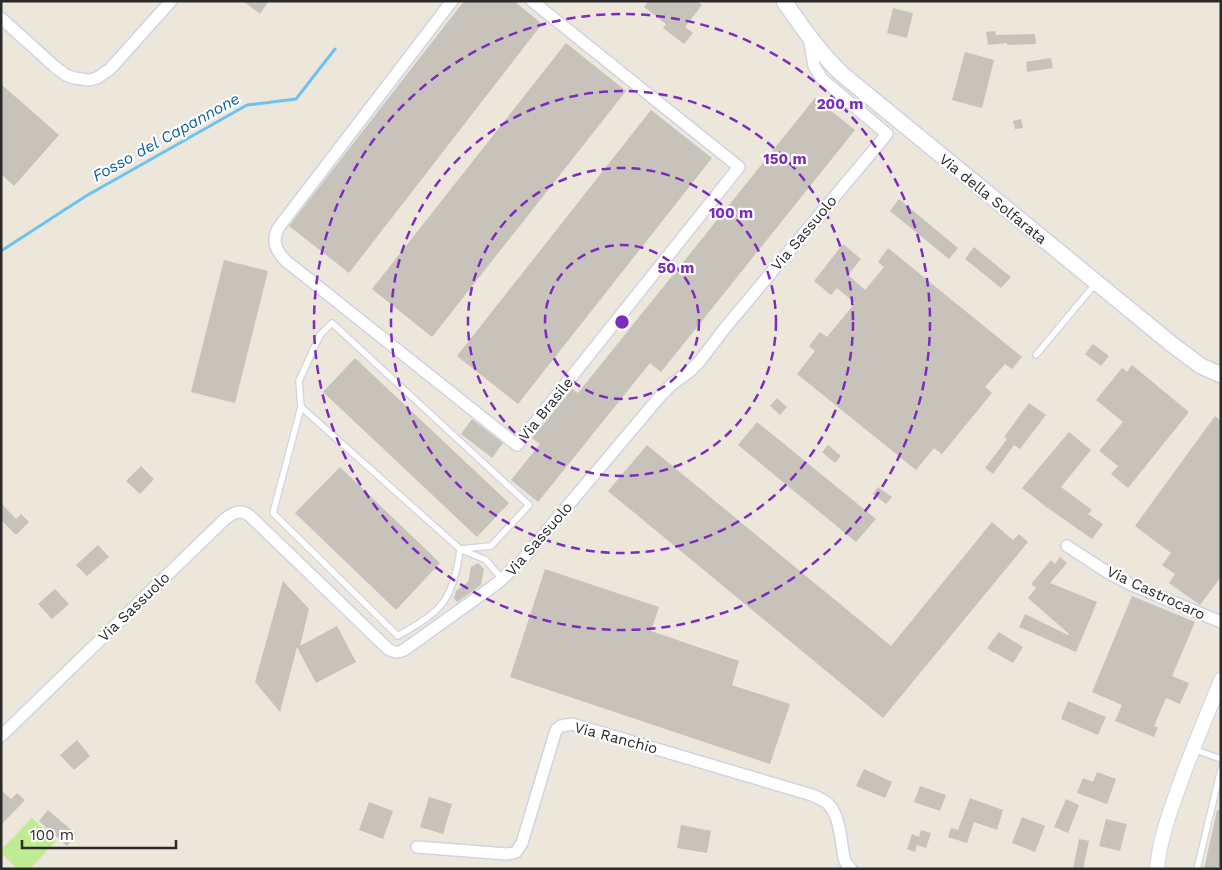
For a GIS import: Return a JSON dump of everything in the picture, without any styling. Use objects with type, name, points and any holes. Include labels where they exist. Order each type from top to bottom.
[{"type":"main road","name":"Via della Solfarata","points":[[784,1],[808,37],[842,74],[1174,346],[1201,366],[1221,375]]},
{"type":"street","points":[[1,18],[61,71],[74,78],[89,80],[110,69],[171,1]]},
{"type":"street","name":"Via Brasile","points":[[452,1],[278,227],[274,241],[278,251],[286,261],[517,445],[739,167],[532,1]]},
{"type":"street","name":"Via Sassuolo","points":[[1,736],[231,514],[245,512],[250,516],[393,652],[404,650],[502,579],[522,560],[662,394],[699,362],[725,328],[887,134],[817,73],[808,37]]},
{"type":"street","name":"Via Castrocaro","points":[[1068,546],[1107,572],[1132,585],[1221,622]]},
{"type":"street","points":[[1157,869],[1167,820],[1221,680]]},
{"type":"street","name":"Via Ranchio","points":[[417,847],[507,854],[516,852],[520,847],[556,730],[561,726],[572,724],[820,798],[830,806],[836,815],[844,858],[851,869]]},
{"type":"lane","points":[[1036,355],[1096,283]]},
{"type":"lane","points":[[332,323],[528,505],[490,546],[460,549],[458,568],[444,602],[423,621],[398,636],[273,513],[300,407],[300,381],[320,335],[332,323]]},
{"type":"lane","points":[[300,407],[460,549],[486,560],[502,579]]},
{"type":"lane","points":[[1193,750],[1221,759]]},
{"type":"lane","points":[[1197,869],[1221,769]]},
{"type":"green space","points":[[32,818],[56,841],[30,869],[18,869],[1,853],[1,850]]},
{"type":"building","points":[[243,1],[269,1],[260,14]]},
{"type":"building","points":[[464,1],[514,1],[542,24],[349,273],[289,226]]},
{"type":"building","points":[[648,1],[697,1],[702,5],[685,27],[693,33],[684,44],[663,28],[666,24],[644,7]]},
{"type":"building","points":[[893,8],[913,13],[907,38],[887,33]]},
{"type":"building","points":[[995,31],[996,35],[1035,34],[1036,44],[1007,45],[1007,43],[988,45],[986,32]]},
{"type":"building","points":[[566,43],[626,91],[432,337],[372,289]]},
{"type":"building","points":[[965,52],[994,60],[982,108],[952,100]]},
{"type":"building","points":[[1051,58],[1053,68],[1027,72],[1026,62]]},
{"type":"building","points":[[1,84],[59,135],[14,186],[1,174]]},
{"type":"building","points":[[815,98],[855,130],[661,372],[650,363],[538,502],[511,480],[540,444],[532,438],[572,389],[578,393]]},
{"type":"building","points":[[651,110],[712,158],[518,404],[457,356]]},
{"type":"building","points":[[1021,119],[1023,128],[1015,129],[1013,121]]},
{"type":"building","points":[[899,199],[958,248],[949,259],[890,211]]},
{"type":"building","points":[[843,244],[861,259],[848,275],[865,290],[884,267],[878,262],[888,248],[1022,357],[1012,369],[1005,364],[985,387],[992,393],[942,454],[934,448],[916,470],[797,374],[815,351],[809,346],[820,332],[827,337],[855,303],[837,288],[831,295],[814,281]]},
{"type":"building","points":[[974,247],[1011,277],[1001,288],[965,259]]},
{"type":"building","points":[[224,260],[268,271],[235,403],[191,392]]},
{"type":"building","points":[[1093,344],[1109,356],[1101,366],[1085,354]]},
{"type":"building","points":[[355,358],[509,503],[477,537],[323,392]]},
{"type":"building","points":[[1132,365],[1189,412],[1128,488],[1111,474],[1118,466],[1099,451],[1123,422],[1096,400],[1122,368],[1127,372]]},
{"type":"building","points":[[777,398],[787,407],[780,415],[770,406]]},
{"type":"building","points":[[1029,403],[1046,415],[1020,449],[1014,445],[993,474],[985,468],[1007,439],[1004,437]]},
{"type":"building","points":[[1215,416],[1221,421],[1221,577],[1200,605],[1169,583],[1175,574],[1162,565],[1171,553],[1135,526]]},
{"type":"building","points":[[472,419],[503,443],[492,458],[461,434]]},
{"type":"building","points":[[757,422],[876,519],[856,542],[738,445]]},
{"type":"building","points":[[1069,432],[1091,450],[1061,487],[1092,510],[1088,514],[1103,524],[1092,539],[1022,488]]},
{"type":"building","points":[[647,445],[891,646],[992,522],[1013,540],[1019,534],[1028,542],[883,718],[608,491]]},
{"type":"building","points":[[828,445],[841,456],[835,463],[822,452]]},
{"type":"building","points":[[141,466],[154,479],[140,494],[126,481]]},
{"type":"building","points":[[340,467],[440,563],[396,610],[295,513]]},
{"type":"building","points":[[878,487],[892,497],[886,504],[873,494]]},
{"type":"building","points":[[1,503],[16,519],[21,514],[29,522],[16,535],[1,520]]},
{"type":"building","points":[[98,545],[109,557],[87,576],[76,565]]},
{"type":"building","points":[[1060,557],[1067,563],[1050,583],[1097,602],[1076,652],[1019,627],[1025,614],[1069,634],[1028,598],[1036,588],[1031,584],[1051,560],[1055,564]]},
{"type":"building","points":[[478,563],[484,569],[481,585],[457,602],[454,598],[456,591],[468,582],[471,567]]},
{"type":"building","points":[[545,569],[659,607],[651,631],[739,661],[732,685],[790,704],[770,764],[510,677]]},
{"type":"building","points":[[283,581],[309,609],[300,646],[337,626],[356,662],[316,683],[297,647],[280,712],[255,682]]},
{"type":"building","points":[[55,589],[69,604],[52,619],[38,604]]},
{"type":"building","points":[[1132,596],[1195,622],[1172,676],[1189,683],[1180,704],[1166,698],[1154,726],[1158,727],[1154,737],[1115,721],[1122,705],[1092,692]]},
{"type":"building","points":[[999,632],[1023,647],[1013,663],[987,648]]},
{"type":"building","points":[[1068,701],[1106,717],[1098,735],[1061,719]]},
{"type":"building","points":[[77,740],[90,756],[74,770],[60,755]]},
{"type":"building","points":[[864,769],[892,782],[885,798],[856,786]]},
{"type":"building","points":[[1097,772],[1116,779],[1107,804],[1077,793],[1083,778],[1093,782]]},
{"type":"building","points":[[920,786],[946,795],[940,811],[914,802]]},
{"type":"building","points":[[1,790],[11,799],[17,793],[25,800],[1,825]]},
{"type":"building","points":[[429,797],[452,804],[443,834],[420,827]]},
{"type":"building","points":[[970,798],[1003,810],[997,830],[974,822],[967,843],[948,837],[951,828],[958,830]]},
{"type":"building","points":[[1066,799],[1079,805],[1068,833],[1054,827]]},
{"type":"building","points":[[369,802],[393,811],[383,839],[359,830]]},
{"type":"building","points":[[48,810],[76,834],[67,846],[39,821]]},
{"type":"building","points":[[1217,810],[1221,810],[1221,869],[1204,869]]},
{"type":"building","points":[[1022,817],[1045,826],[1035,852],[1012,843]]},
{"type":"building","points":[[1106,819],[1127,824],[1120,851],[1099,846]]},
{"type":"building","points":[[681,825],[711,831],[707,853],[677,848]]},
{"type":"building","points":[[921,830],[931,833],[926,848],[917,845],[915,852],[907,849],[912,834],[919,837]]},
{"type":"building","points":[[1079,839],[1089,841],[1083,869],[1073,869]]},
{"type":"waterway","name":"Fosso del Capannone","points":[[1,251],[86,196],[247,105],[296,99],[335,49]]}]
